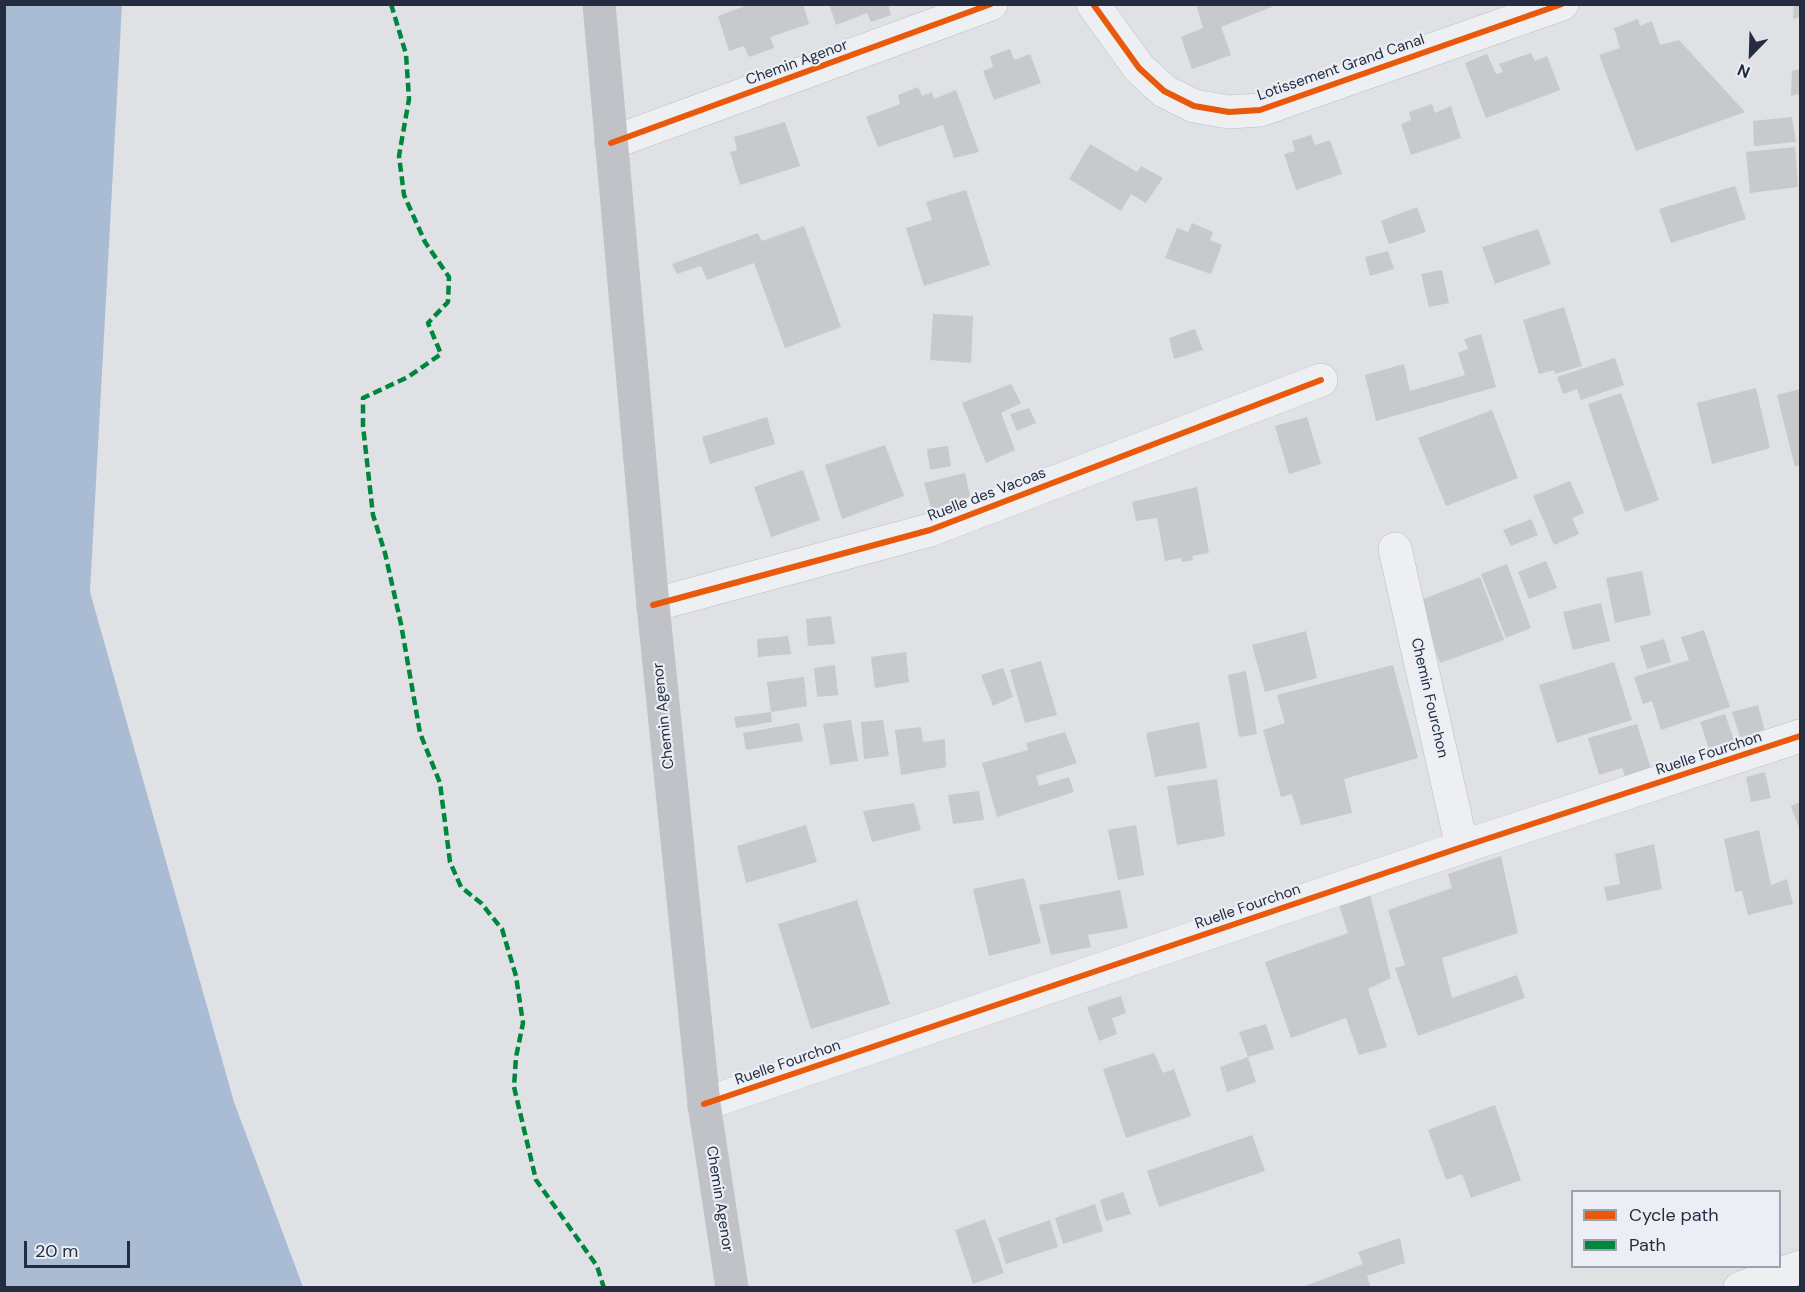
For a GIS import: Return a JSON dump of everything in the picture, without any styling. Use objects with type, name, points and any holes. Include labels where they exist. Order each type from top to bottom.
[{"type":"main road","name":"Chemin Agenor","points":[[599,4],[653,604],[704,1104],[732,1287]]},
{"type":"street","name":"Chemin Agenor","points":[[611,144],[991,4]]},
{"type":"street","name":"Lotissement Grand Canal","points":[[1093,4],[1139,68],[1164,91],[1194,106],[1229,112],[1260,110],[1562,4]]},
{"type":"street","name":"Ruelle des Vacoas","points":[[653,604],[930,530],[1322,380]]},
{"type":"street","name":"Chemin Fourchon","points":[[1395,549],[1462,847]]},
{"type":"street","name":"Ruelle Fourchon","points":[[704,1104],[1462,847],[1800,736]]},
{"type":"street","points":[[1740,1287],[1800,1267]]},
{"type":"water","points":[[5,4],[122,5],[90,592],[234,1102],[303,1287],[5,1287]]},
{"type":"building","points":[[750,4],[803,4],[809,24],[770,37],[774,48],[749,57],[744,46],[729,51],[718,16]]},
{"type":"building","points":[[829,4],[888,4],[891,15],[871,22],[867,13],[836,25]]},
{"type":"building","points":[[1196,4],[1273,4],[1274,6],[1221,27],[1231,55],[1192,69],[1181,37],[1203,28]]},
{"type":"building","points":[[1794,4],[1800,4],[1800,17],[1793,19]]},
{"type":"building","points":[[1638,19],[1640,26],[1652,21],[1660,45],[1679,40],[1745,112],[1636,151],[1599,55],[1620,48],[1614,28]]},
{"type":"building","points":[[1010,49],[1014,60],[1030,54],[1041,83],[994,100],[983,71],[993,67],[990,56]]},
{"type":"building","points":[[1531,53],[1535,61],[1547,56],[1560,90],[1486,118],[1465,63],[1487,54],[1496,74],[1503,72],[1499,64]]},
{"type":"building","points":[[1800,69],[1800,94],[1791,96],[1792,71]]},
{"type":"building","points":[[918,87],[922,96],[932,92],[934,99],[956,90],[979,152],[954,158],[943,125],[878,147],[866,117],[900,104],[898,95]]},
{"type":"building","points":[[1432,104],[1435,113],[1451,106],[1461,138],[1411,155],[1401,124],[1411,120],[1409,112]]},
{"type":"building","points":[[1792,117],[1796,142],[1754,146],[1753,121]]},
{"type":"building","points":[[785,122],[800,166],[740,185],[730,152],[737,150],[734,137]]},
{"type":"building","points":[[1311,135],[1315,145],[1330,140],[1342,174],[1296,190],[1284,154],[1295,151],[1292,141]]},
{"type":"building","points":[[1090,144],[1137,172],[1141,166],[1163,178],[1146,203],[1131,194],[1121,211],[1069,179]]},
{"type":"building","points":[[1795,147],[1798,187],[1750,193],[1746,152]]},
{"type":"building","points":[[1735,186],[1746,219],[1671,243],[1659,209]]},
{"type":"building","points":[[966,190],[990,265],[924,286],[906,228],[932,220],[926,202]]},
{"type":"building","points":[[1417,207],[1426,232],[1389,244],[1381,221]]},
{"type":"building","points":[[1192,223],[1213,232],[1210,240],[1222,245],[1211,274],[1165,258],[1177,228],[1188,232]]},
{"type":"building","points":[[804,226],[841,327],[785,348],[754,263],[707,280],[701,266],[677,274],[672,264],[758,233],[762,241]]},
{"type":"building","points":[[1538,229],[1551,264],[1495,284],[1482,247]]},
{"type":"building","points":[[1388,251],[1394,269],[1370,276],[1365,257]]},
{"type":"building","points":[[1442,270],[1449,303],[1429,307],[1421,274]]},
{"type":"building","points":[[1564,307],[1582,366],[1555,374],[1554,370],[1539,374],[1523,320]]},
{"type":"building","points":[[933,314],[973,316],[971,363],[930,360]]},
{"type":"building","points":[[1195,329],[1203,350],[1174,359],[1169,338]]},
{"type":"building","points":[[1481,334],[1496,387],[1376,421],[1365,375],[1404,364],[1410,391],[1465,375],[1458,353],[1468,349],[1464,339]]},
{"type":"building","points":[[1615,358],[1624,385],[1581,400],[1577,389],[1563,394],[1557,377]]},
{"type":"building","points":[[1011,384],[1021,403],[1001,413],[1015,450],[986,463],[962,403]]},
{"type":"building","points":[[1756,388],[1770,448],[1712,464],[1697,403]]},
{"type":"building","points":[[1800,389],[1800,465],[1795,467],[1777,395]]},
{"type":"building","points":[[1621,393],[1659,500],[1625,512],[1588,404]]},
{"type":"building","points":[[1029,408],[1036,423],[1017,431],[1010,414]]},
{"type":"building","points":[[1492,410],[1518,478],[1446,506],[1418,438]]},
{"type":"building","points":[[767,417],[775,444],[710,464],[702,437]]},
{"type":"building","points":[[1307,417],[1321,464],[1289,474],[1275,426]]},
{"type":"building","points":[[885,445],[904,496],[842,519],[825,465]]},
{"type":"building","points":[[948,446],[951,466],[930,470],[927,449]]},
{"type":"building","points":[[803,470],[820,520],[771,537],[754,487]]},
{"type":"building","points":[[965,473],[971,500],[932,511],[924,483]]},
{"type":"building","points":[[1570,481],[1584,513],[1572,518],[1579,534],[1554,545],[1533,496]]},
{"type":"building","points":[[1197,487],[1209,553],[1192,556],[1193,560],[1182,562],[1181,558],[1165,561],[1157,518],[1136,521],[1132,502]]},
{"type":"building","points":[[1531,519],[1538,535],[1511,546],[1503,530]]},
{"type":"building","points":[[1546,561],[1557,588],[1529,599],[1518,572]]},
{"type":"building","points":[[1507,564],[1531,628],[1506,638],[1481,574]]},
{"type":"building","points":[[1642,571],[1651,615],[1615,623],[1606,578]]},
{"type":"building","points":[[1480,577],[1504,640],[1440,663],[1416,602]]},
{"type":"building","points":[[1601,603],[1610,641],[1573,650],[1563,612]]},
{"type":"building","points":[[831,616],[835,644],[808,646],[806,619]]},
{"type":"building","points":[[1704,630],[1730,707],[1661,730],[1652,701],[1643,704],[1634,677],[1689,660],[1681,637]]},
{"type":"building","points":[[1306,631],[1317,678],[1265,692],[1252,645]]},
{"type":"building","points":[[788,636],[791,654],[758,657],[757,639]]},
{"type":"building","points":[[1664,639],[1671,662],[1647,669],[1640,646]]},
{"type":"building","points":[[906,652],[909,682],[875,688],[871,657]]},
{"type":"building","points":[[1041,661],[1057,715],[1025,723],[1010,670]]},
{"type":"building","points":[[1614,662],[1632,720],[1557,743],[1539,685]]},
{"type":"building","points":[[835,665],[838,695],[817,697],[814,668]]},
{"type":"building","points":[[1393,665],[1418,758],[1344,779],[1352,813],[1301,825],[1292,794],[1281,797],[1263,730],[1285,723],[1277,695]]},
{"type":"building","points":[[1003,668],[1013,697],[993,706],[981,675]]},
{"type":"building","points":[[1246,671],[1257,734],[1239,737],[1228,675]]},
{"type":"building","points":[[804,677],[807,706],[771,712],[767,682]]},
{"type":"building","points":[[1758,705],[1765,731],[1740,737],[1732,712]]},
{"type":"building","points":[[771,712],[772,722],[736,728],[734,717]]},
{"type":"building","points":[[1725,714],[1735,743],[1710,751],[1700,722]]},
{"type":"building","points":[[851,720],[858,761],[830,765],[823,724]]},
{"type":"building","points":[[883,720],[889,756],[864,759],[861,722]]},
{"type":"building","points":[[1199,722],[1207,768],[1155,777],[1146,733]]},
{"type":"building","points":[[799,723],[803,741],[746,750],[743,733]]},
{"type":"building","points":[[1637,724],[1652,772],[1626,779],[1622,768],[1599,775],[1588,738]]},
{"type":"building","points":[[921,727],[923,742],[945,739],[946,767],[901,775],[895,730]]},
{"type":"building","points":[[1065,732],[1077,763],[1036,776],[1039,786],[1069,777],[1074,792],[997,817],[982,763],[1028,750],[1026,743]]},
{"type":"building","points":[[1765,772],[1771,798],[1751,802],[1746,777]]},
{"type":"building","points":[[1217,779],[1225,836],[1177,845],[1167,786]]},
{"type":"building","points":[[979,791],[984,820],[953,824],[948,795]]},
{"type":"building","points":[[1800,802],[1800,831],[1791,806]]},
{"type":"building","points":[[914,803],[921,830],[872,842],[863,811]]},
{"type":"building","points":[[806,825],[817,862],[746,883],[737,846]]},
{"type":"building","points":[[1136,825],[1144,875],[1118,880],[1108,830]]},
{"type":"building","points":[[1759,830],[1771,885],[1787,879],[1793,904],[1748,915],[1742,891],[1735,892],[1724,839]]},
{"type":"building","points":[[1654,844],[1662,889],[1607,901],[1604,887],[1620,884],[1615,854]]},
{"type":"building","points":[[1501,856],[1518,933],[1442,958],[1452,998],[1517,975],[1525,998],[1418,1036],[1395,968],[1405,965],[1388,910],[1452,888],[1448,874]]},
{"type":"building","points":[[1024,878],[1041,943],[989,956],[973,889]]},
{"type":"building","points":[[1120,890],[1128,928],[1088,935],[1091,947],[1051,955],[1039,905]]},
{"type":"building","points":[[1370,894],[1391,978],[1368,989],[1387,1047],[1359,1055],[1346,1018],[1291,1038],[1265,962],[1348,933],[1339,905]]},
{"type":"building","points":[[857,900],[890,1004],[811,1029],[778,924]]},
{"type":"building","points":[[1121,996],[1126,1013],[1112,1018],[1117,1034],[1099,1041],[1087,1007]]},
{"type":"building","points":[[1266,1024],[1274,1049],[1248,1057],[1239,1032]]},
{"type":"building","points":[[1154,1053],[1163,1073],[1174,1069],[1191,1116],[1126,1138],[1103,1069]]},
{"type":"building","points":[[1248,1057],[1256,1082],[1227,1092],[1220,1067]]},
{"type":"building","points":[[1495,1105],[1521,1180],[1471,1198],[1462,1174],[1446,1180],[1428,1130]]},
{"type":"building","points":[[1252,1135],[1265,1171],[1159,1207],[1147,1171]]},
{"type":"building","points":[[1123,1192],[1131,1214],[1106,1221],[1100,1200]]},
{"type":"building","points":[[1095,1204],[1103,1231],[1063,1244],[1055,1218]]},
{"type":"building","points":[[985,1219],[1004,1273],[973,1284],[955,1230]]},
{"type":"building","points":[[1050,1220],[1058,1247],[1006,1264],[998,1238]]},
{"type":"building","points":[[1400,1238],[1405,1263],[1367,1276],[1371,1288],[1300,1288],[1363,1264],[1358,1252]]},
{"type":"marked path","points":[[391,4],[406,54],[409,99],[399,156],[404,195],[425,242],[449,277],[448,302],[428,323],[441,354],[408,377],[363,398],[363,426],[373,515],[385,553],[401,624],[420,733],[440,783],[450,862],[461,887],[481,903],[502,929],[516,976],[523,1023],[516,1057],[514,1087],[536,1180],[597,1266],[604,1288]]},
{"type":"cycle path","points":[[611,143],[991,4]]},
{"type":"cycle path","points":[[1093,4],[1139,68],[1164,91],[1194,106],[1229,112],[1260,110],[1562,4]]},
{"type":"cycle path","points":[[653,605],[930,530],[1321,380]]},
{"type":"cycle path","points":[[704,1104],[1462,847],[1800,736]]}]
